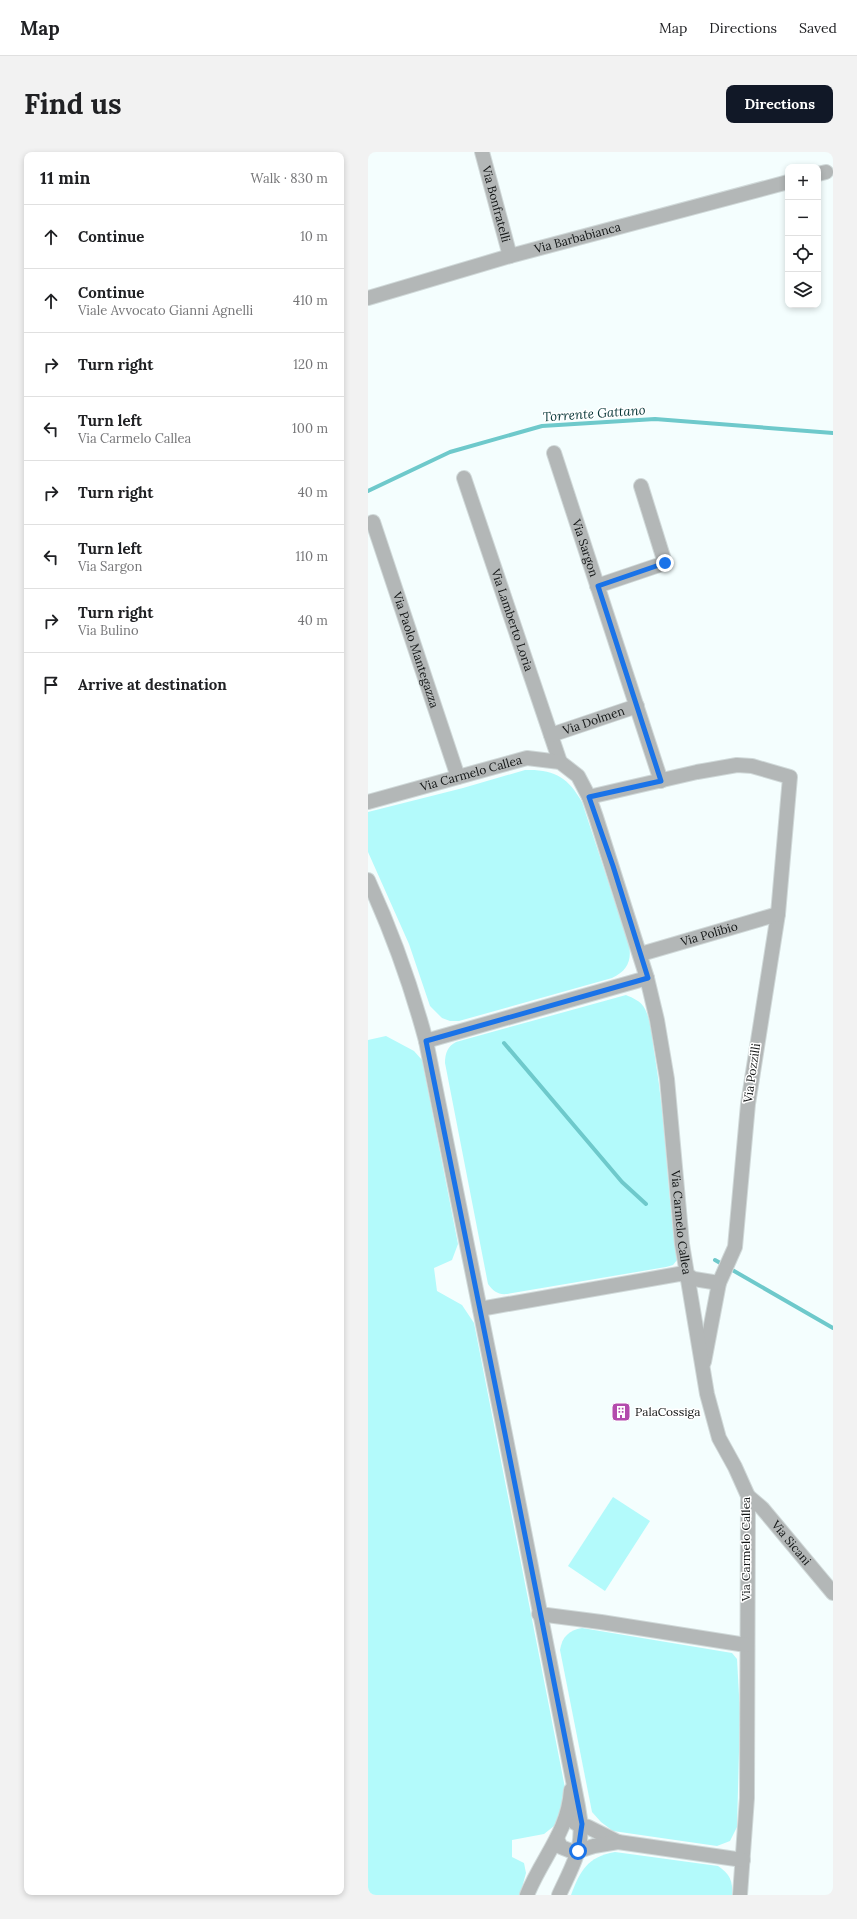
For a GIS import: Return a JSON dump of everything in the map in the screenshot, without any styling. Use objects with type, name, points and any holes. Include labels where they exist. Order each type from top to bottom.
[{"type":"street","name":"Via Bonfratelli","points":[[482,152],[510,256]]},
{"type":"street","name":"Via Barbabianca","points":[[368,298],[510,256],[785,183]]},
{"type":"street","name":"Via Sargon","points":[[554,453],[661,781]]},
{"type":"street","name":"Via Lamberto Loria","points":[[464,478],[560,762]]},
{"type":"street","points":[[598,586],[665,563],[641,486]]},
{"type":"street","name":"Via Paolo Mantegazza","points":[[373,522],[458,777]]},
{"type":"street","name":"Via Dolmen","points":[[551,735],[637,706]]},
{"type":"street","name":"Via Carmelo Callea","points":[[368,802],[527,758],[560,762],[578,776],[589,797],[648,978],[667,1079],[678,1210],[707,1394],[719,1438],[735,1466],[748,1496],[746,1645],[747,1798],[740,1895]]},
{"type":"street","name":"Via Pozzilli","points":[[661,781],[697,772],[737,765],[752,766],[790,777],[778,914],[748,1104],[735,1246],[719,1283],[707,1354],[702,1366]]},
{"type":"street","points":[[589,797],[661,781]]},
{"type":"street","points":[[368,880],[385,917],[414,996],[426,1041],[582,1824],[578,1851],[560,1895]]},
{"type":"street","name":"Via Polibio","points":[[641,954],[778,914]]},
{"type":"street","points":[[426,1041],[648,978]]},
{"type":"street","points":[[480,1309],[679,1274],[687,1274],[694,1278],[719,1283]]},
{"type":"street","name":"Via Sicani","points":[[748,1496],[762,1508],[833,1593]]},
{"type":"street","points":[[539,1614],[601,1622],[746,1645]]},
{"type":"street","points":[[527,1895],[564,1824],[570,1804],[572,1777]]},
{"type":"street","points":[[564,1824],[582,1824],[618,1842]]},
{"type":"street","points":[[557,1839],[561,1847],[571,1851],[578,1851],[594,1846],[618,1842],[743,1860]]},
{"type":"shaded area","points":[[525,770],[544,771],[559,776],[571,786],[582,802],[629,945],[629,961],[625,969],[612,978],[459,1021],[450,1021],[442,1018],[430,1006],[409,944],[368,852],[368,812],[463,788]]},
{"type":"shaded area","points":[[626,995],[637,1000],[643,1006],[650,1026],[662,1108],[677,1260],[673,1265],[666,1267],[507,1294],[498,1293],[488,1284],[445,1063],[448,1050],[456,1042]]},
{"type":"shaded area","points":[[386,1036],[414,1051],[422,1060],[458,1244],[452,1260],[434,1268],[437,1291],[462,1305],[474,1323],[566,1793],[559,1822],[544,1834],[512,1840],[512,1857],[524,1863],[526,1873],[520,1895],[368,1895],[368,1040]]},
{"type":"shaded area","points":[[613,1497],[650,1521],[605,1591],[568,1566]]},
{"type":"shaded area","points":[[582,1628],[732,1653],[737,1659],[740,1713],[737,1827],[730,1841],[717,1846],[613,1831],[601,1822],[592,1812],[560,1650],[562,1641],[570,1632]]},
{"type":"shaded area","points":[[615,1852],[718,1866],[730,1878],[732,1895],[571,1895],[581,1872],[591,1861],[605,1854]]},
{"type":"waterway","name":"Torrente Gattano","points":[[368,491],[450,452],[542,426],[655,419],[833,433]]},
{"type":"waterway","points":[[504,1043],[622,1182],[646,1204]]},
{"type":"waterway","points":[[715,1260],[833,1328]]},
{"type":"place","name":"PalaCossiga","points":[[621,1412]]},
{"type":"route","points":[[578,1851],[581,1842],[582,1824],[426,1041],[648,978],[613,866],[589,797],[661,781],[598,586],[665,563]]}]
